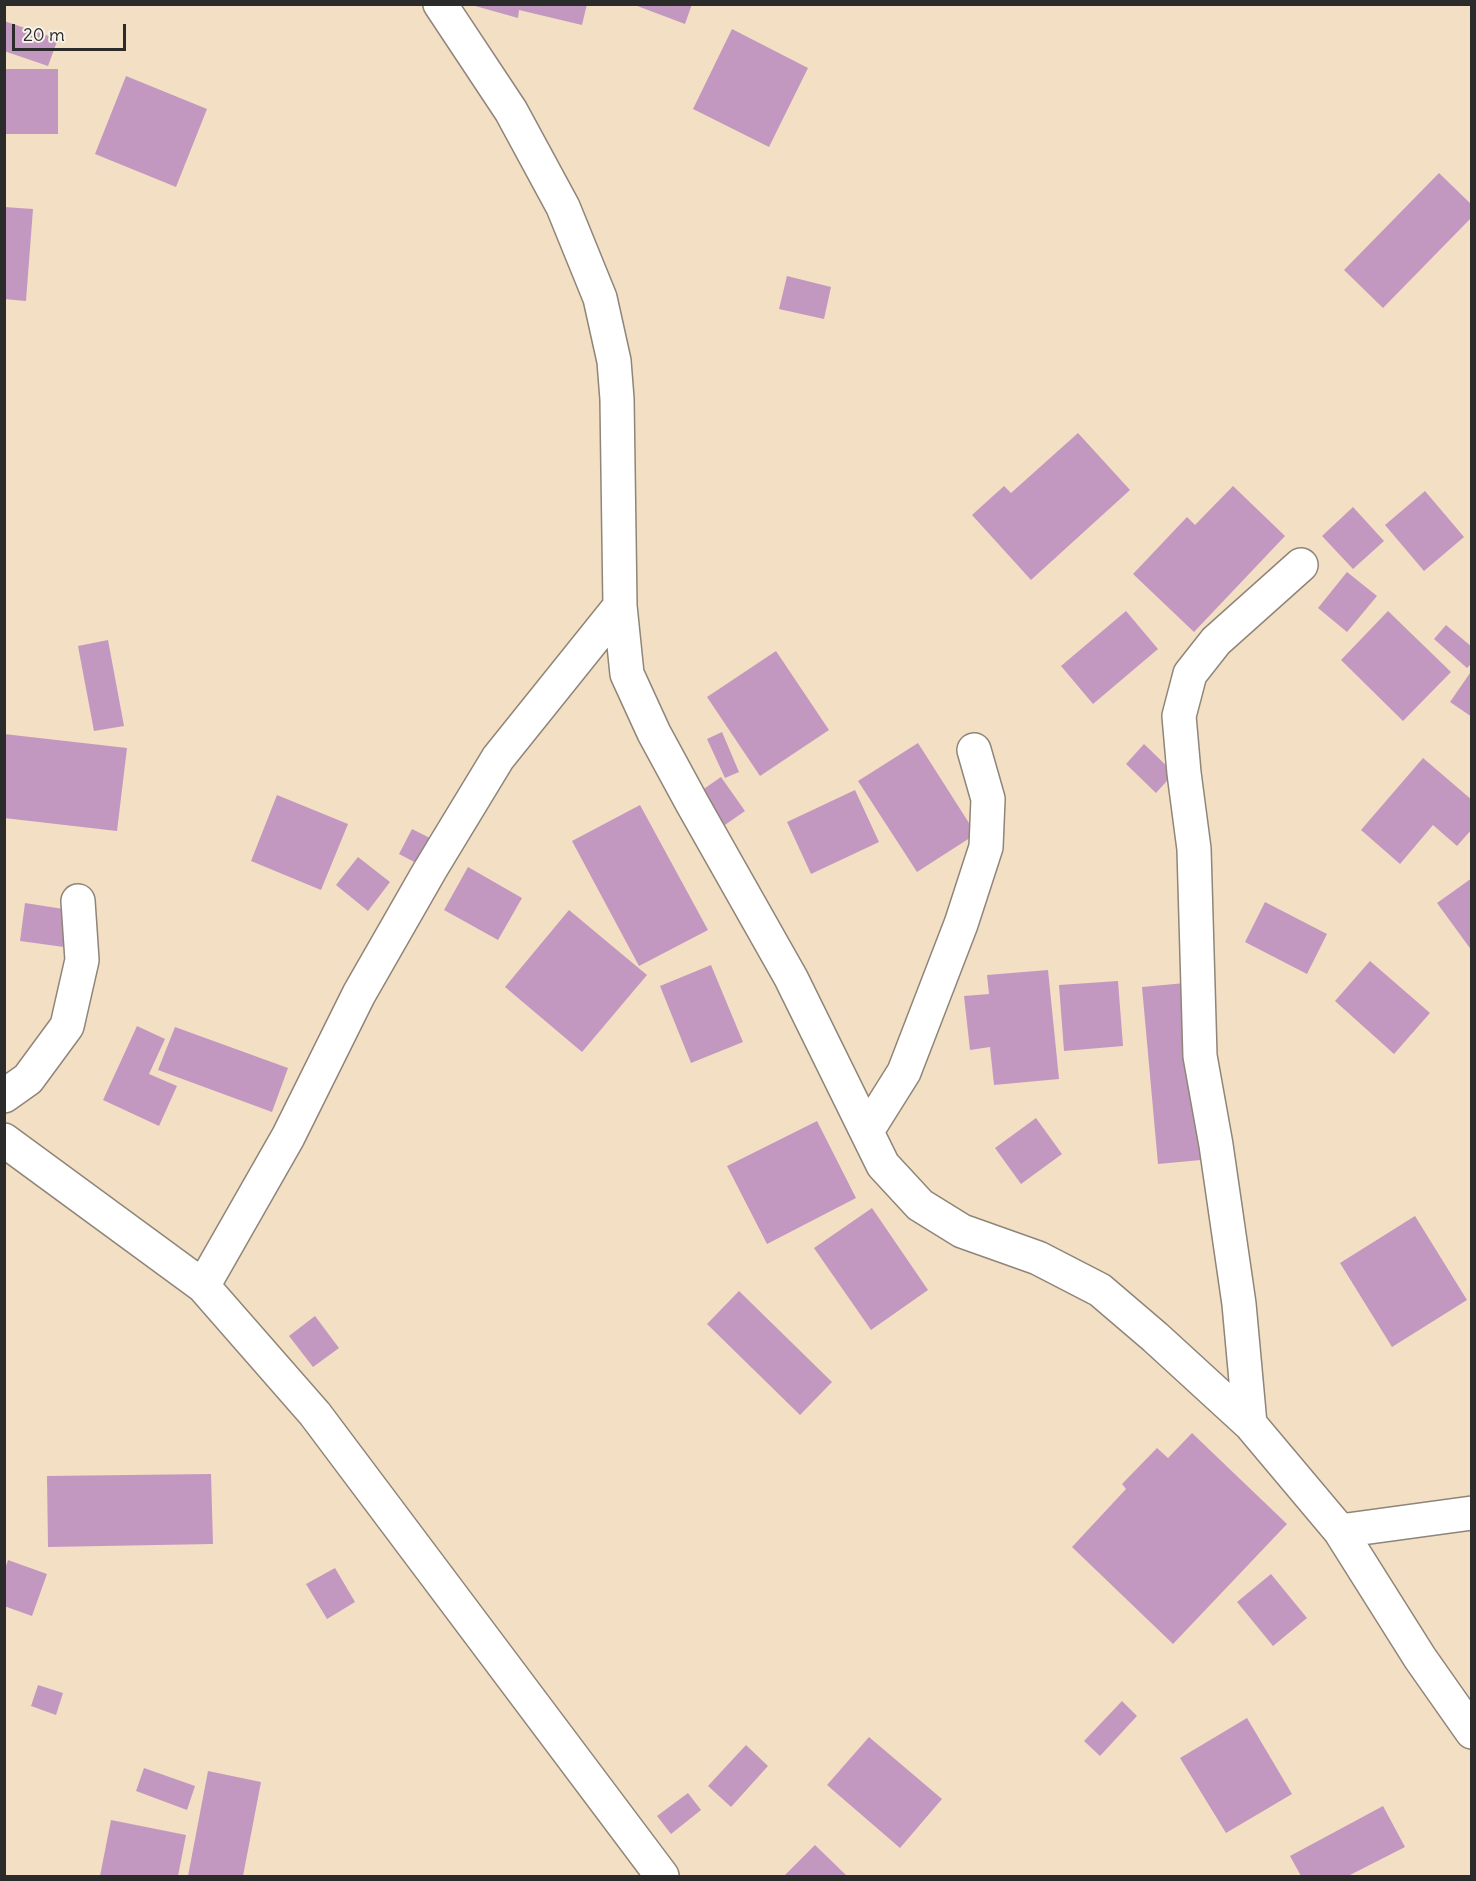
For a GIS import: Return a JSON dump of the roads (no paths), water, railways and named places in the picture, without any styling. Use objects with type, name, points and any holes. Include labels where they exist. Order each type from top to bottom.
[{"type":"street","points":[[440,4],[511,111],[563,207],[600,298],[614,361],[617,399],[620,606],[627,674],[654,733],[791,978],[883,1165],[920,1205],[962,1231],[1038,1258],[1100,1290],[1250,1424],[1340,1531],[1420,1658],[1472,1731]]},
{"type":"street","points":[[1250,1424],[1239,1304],[1216,1145],[1200,1056],[1194,849],[1179,716],[1190,674],[1216,641],[1301,565]]},
{"type":"street","points":[[203,1286],[288,1137],[359,994],[429,870],[498,758],[620,606]]},
{"type":"street","points":[[867,1131],[904,1072],[961,924],[986,847],[988,799],[974,750]]},
{"type":"street","points":[[4,1096],[28,1079],[67,1026],[82,960],[78,901]]},
{"type":"street","points":[[4,1140],[203,1286],[315,1414],[662,1876]]},
{"type":"street","points":[[1340,1531],[1472,1513]]}]
